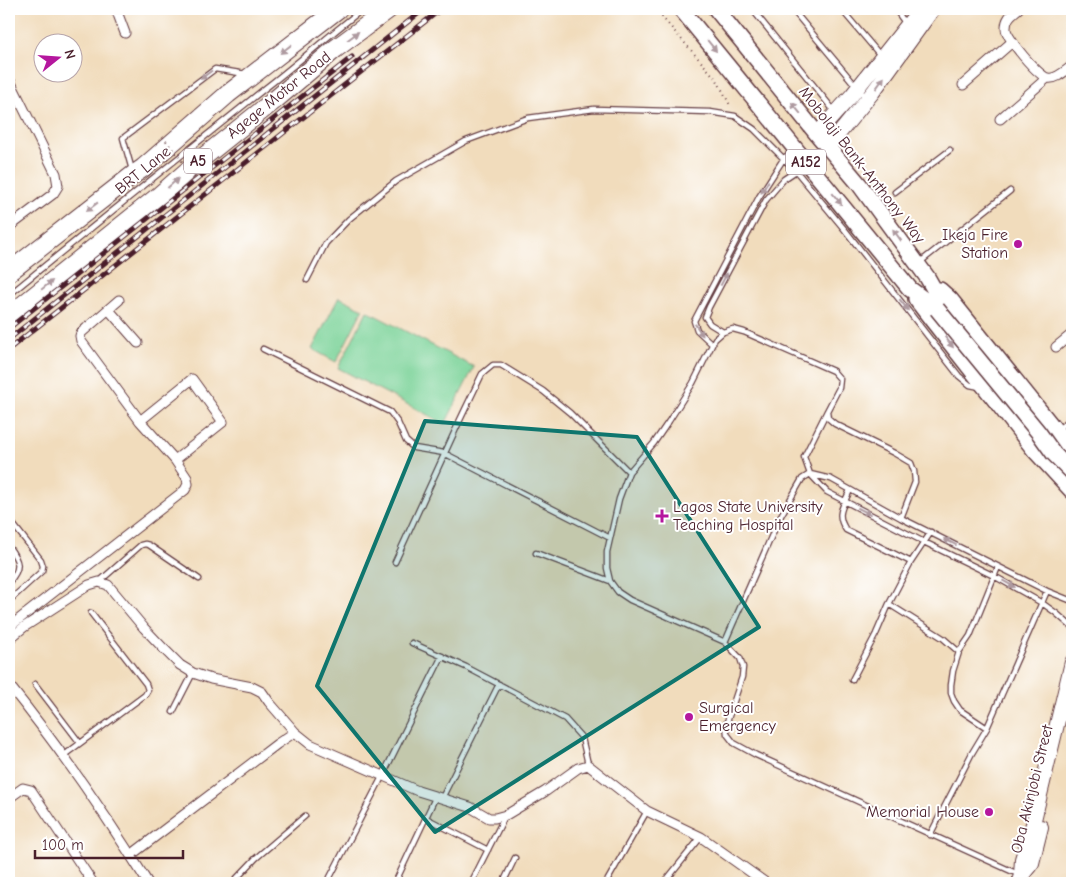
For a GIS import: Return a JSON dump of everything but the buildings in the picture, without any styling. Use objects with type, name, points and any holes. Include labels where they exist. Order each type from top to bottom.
[{"type":"highway","name":"Agege Motor Road","points":[[9,272],[143,168],[228,94],[337,9]]},
{"type":"highway","name":"Agege Motor Road","points":[[9,316],[160,195],[335,49],[389,9]]},
{"type":"main road","name":"Mobolaji Bank-Anthony Way","points":[[681,9],[790,154],[810,166],[910,289],[940,307],[1072,461]]},
{"type":"main road","name":"Mobolaji Bank-Anthony Way","points":[[716,9],[859,184],[927,276],[940,307],[1054,454],[1072,472]]},
{"type":"main road","points":[[927,276],[950,299],[1072,451]]},
{"type":"main road","points":[[910,289],[928,316],[984,387],[1036,452],[1071,491]]},
{"type":"main road","points":[[1036,452],[1044,454],[1049,450],[1056,442],[1057,432]]},
{"type":"street","points":[[116,9],[125,33]]},
{"type":"street","points":[[828,147],[867,99],[907,25],[920,9]]},
{"type":"street","points":[[817,134],[857,89],[887,61],[934,9]]},
{"type":"street","points":[[1018,9],[1007,20],[1005,31],[1039,73],[1047,78],[1054,78],[1072,66]]},
{"type":"street","points":[[963,85],[1012,42]]},
{"type":"street","points":[[1000,119],[1047,78]]},
{"type":"street","points":[[9,79],[56,174],[58,186],[53,194],[9,227]]},
{"type":"street","points":[[9,626],[185,490],[188,484],[187,478],[175,460],[140,420],[81,342],[80,336],[82,333],[119,300]]},
{"type":"street","points":[[109,310],[138,344]]},
{"type":"street","points":[[1056,347],[1072,334]]},
{"type":"street","points":[[140,420],[192,379],[223,422],[175,460]]},
{"type":"street","points":[[9,639],[62,602],[89,585],[99,582],[108,585],[144,628],[180,665],[193,673],[211,679],[252,687],[262,692],[295,732],[310,744],[418,791],[470,807],[489,818],[506,815],[546,791],[578,768],[588,765],[647,811],[701,837],[766,883]]},
{"type":"street","points":[[1019,879],[1022,859],[1033,824],[1072,662]]},
{"type":"street","points":[[9,685],[63,756],[148,883]]},
{"type":"street","name":"Oba Akinjobi Street","points":[[1019,879],[1032,863],[1072,699]]},
{"type":"street","points":[[131,855],[295,732]]},
{"type":"street","points":[[9,798],[23,788],[31,790],[93,883]]},
{"type":"lane","name":"BRT Lane","points":[[9,294],[363,9]]},
{"type":"lane","points":[[752,9],[831,107],[838,111]]},
{"type":"lane","points":[[792,9],[867,99]]},
{"type":"lane","points":[[841,9],[887,61]]},
{"type":"lane","points":[[895,9],[907,25]]},
{"type":"lane","points":[[133,175],[123,138],[214,69],[252,75]]},
{"type":"lane","points":[[307,280],[326,243],[349,219],[396,181],[466,141],[528,118],[594,109],[710,112],[735,116],[790,154]]},
{"type":"lane","points":[[895,192],[950,150]]},
{"type":"lane","points":[[790,154],[790,166],[845,230],[959,376],[970,385],[984,387]]},
{"type":"lane","points":[[712,344],[697,330],[694,321],[759,197],[790,154]]},
{"type":"lane","points":[[723,332],[710,324],[705,317],[709,307],[766,200],[784,179],[796,171]]},
{"type":"lane","points":[[918,264],[1010,191]]},
{"type":"lane","points":[[1019,879],[734,743],[727,734],[726,726],[742,677],[743,667],[740,658],[725,642],[630,600],[618,592],[610,581],[607,568],[607,552],[619,499],[629,472],[669,422],[693,382],[715,339],[723,332],[734,329],[833,371],[840,379],[839,388],[804,457],[810,474],[827,492],[994,576],[1042,603],[1072,627]]},
{"type":"lane","points":[[262,349],[390,412],[398,423],[406,441],[414,448],[444,453],[610,538]]},
{"type":"lane","points":[[395,562],[482,374],[492,365],[501,365],[543,391],[570,413],[629,472]]},
{"type":"lane","points":[[827,411],[828,418],[835,424],[894,452],[911,463],[915,482],[901,518]]},
{"type":"lane","points":[[1057,432],[1072,418]]},
{"type":"lane","points":[[725,642],[780,519],[802,479],[810,474],[830,479],[901,518],[1047,591],[1072,601]]},
{"type":"lane","points":[[850,490],[839,516],[846,530],[911,562]]},
{"type":"lane","points":[[9,519],[41,560],[43,566],[42,571],[9,601]]},
{"type":"lane","points":[[852,680],[911,562],[931,532]]},
{"type":"lane","points":[[99,582],[141,545],[145,544],[199,579]]},
{"type":"lane","points":[[9,547],[16,556],[18,571],[9,582]]},
{"type":"lane","points":[[536,554],[610,581]]},
{"type":"lane","points":[[987,728],[960,710],[951,693],[951,685],[953,671],[960,652],[970,636],[998,566]]},
{"type":"lane","points":[[930,835],[987,728],[1047,591]]},
{"type":"lane","points":[[889,604],[943,638],[960,652]]},
{"type":"lane","points":[[63,756],[148,690],[146,684],[91,613]]},
{"type":"lane","points":[[412,643],[466,666],[564,719],[582,738],[588,765]]},
{"type":"lane","points":[[327,883],[442,656]]},
{"type":"lane","points":[[173,712],[193,673]]},
{"type":"lane","points":[[35,684],[80,743]]},
{"type":"lane","points":[[395,883],[426,818],[499,684]]},
{"type":"lane","points":[[606,883],[647,811]]},
{"type":"lane","points":[[470,883],[506,815]]},
{"type":"lane","points":[[233,883],[256,858],[305,816]]},
{"type":"lane","points":[[426,818],[488,850]]},
{"type":"lane","points":[[664,883],[701,837]]},
{"type":"lane","points":[[503,883],[515,858]]},
{"type":"path","points":[[655,9],[717,80],[735,116]]},
{"type":"path","points":[[163,138],[196,179]]},
{"type":"highlighted area","points":[[425,421],[637,437],[759,627],[435,832],[317,686]]},
{"type":"green space","points":[[339,297],[363,309],[336,362],[312,349]]},
{"type":"green space","points":[[367,311],[474,367],[445,424],[338,368]]},
{"type":"railway","points":[[9,339],[424,9]]},
{"type":"railway","points":[[9,349],[441,9]]},
{"type":"railway","points":[[9,328],[352,57]]},
{"type":"place","name":"Ikeja Fire Station","points":[[1018,244]]},
{"type":"place","name":"Lagos State University Teaching Hospital","points":[[662,516]]},
{"type":"place","name":"Surgical Emergency","points":[[689,717]]},
{"type":"place","name":"Memorial House","points":[[989,812]]}]
